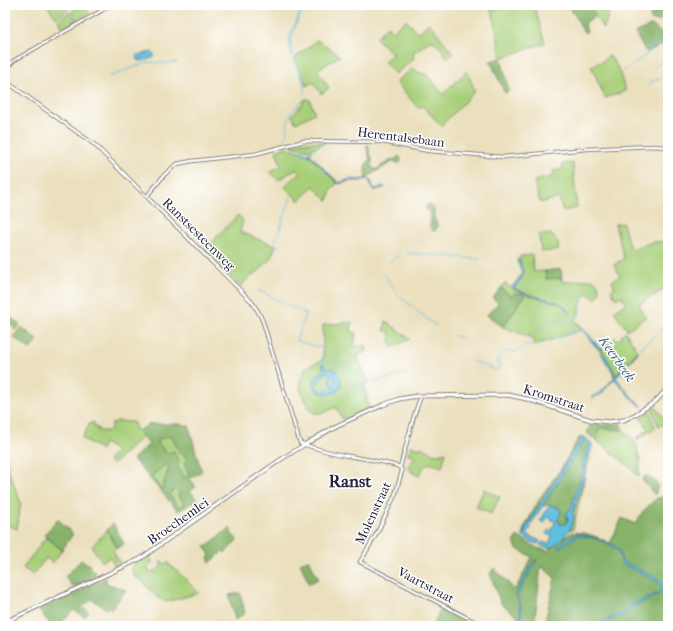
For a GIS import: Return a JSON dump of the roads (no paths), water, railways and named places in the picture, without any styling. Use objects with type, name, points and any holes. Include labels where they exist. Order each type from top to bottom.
[{"type":"main road","name":"Kromstraat","points":[[311,441],[336,426],[380,406],[402,399],[421,396],[501,394],[527,399],[591,420],[609,422],[622,421],[636,414],[656,401],[668,388]]},
{"type":"main road","name":"Broechemlei","points":[[5,622],[140,559],[280,460],[311,441]]},
{"type":"street","points":[[5,71],[13,61],[101,11],[108,5]]},
{"type":"street","points":[[5,74],[8,67]]},
{"type":"street","name":"Ranstsesteenweg","points":[[5,79],[11,85],[95,145],[248,297],[256,308],[263,322],[299,442],[300,444],[304,445]]},
{"type":"street","name":"Herentalsebaan","points":[[147,196],[168,171],[177,164],[255,154],[304,141],[382,142],[429,151],[504,157],[586,149],[653,146],[668,147]]},
{"type":"street","points":[[304,445],[314,449],[400,466],[421,396]]},
{"type":"street","points":[[310,447],[311,441]]},
{"type":"street","name":"Molenstraat","points":[[360,562],[381,525],[394,495],[402,471],[400,466]]},
{"type":"street","name":"Vaartstraat","points":[[360,562],[483,626]]},
{"type":"water","points":[[152,52],[154,54],[153,58],[139,61],[137,60],[137,55]]},
{"type":"water","points":[[313,151],[310,154],[338,183],[351,179],[359,180],[368,178],[374,189],[385,187],[373,190],[368,179],[338,184],[308,154],[309,152]]},
{"type":"water","points":[[518,258],[523,275],[515,289],[557,302],[564,306],[571,315],[563,306],[556,302],[538,298],[514,290],[513,287],[522,273],[517,261]]},
{"type":"water","points":[[576,322],[599,347],[609,362],[615,376],[639,351],[616,378],[642,407],[631,398],[615,379],[608,385],[602,394],[592,398],[602,391],[614,378],[613,372],[600,351]]},
{"type":"water","points":[[322,364],[324,364],[326,369],[332,368],[337,371],[341,379],[341,385],[335,392],[324,394],[316,391],[314,388],[314,381],[320,372],[324,372]],"holes":[[[328,373],[331,375],[329,380],[335,377],[337,381],[332,383],[329,381],[333,388],[322,391],[317,388],[316,385],[322,376]]]},
{"type":"water","points":[[582,438],[586,438],[593,444],[574,508],[574,519],[569,531],[557,544],[551,548],[540,545],[542,542],[549,544],[552,536],[546,534],[548,530],[551,532],[555,522],[548,517],[544,523],[540,521],[550,505],[560,510],[561,514],[558,517],[559,523],[563,525],[567,522],[568,519],[566,513],[571,508],[590,444],[586,440],[584,440],[530,526],[531,528],[527,534],[540,541],[538,544],[531,542],[524,537],[526,527]]},
{"type":"water","points":[[578,534],[594,537],[612,544],[619,550],[623,562],[661,580],[667,587],[668,586],[668,589],[647,601],[632,607],[623,616],[598,626],[594,626],[623,613],[632,604],[649,598],[663,589],[659,582],[622,564],[618,550],[599,540],[577,536],[559,549],[559,546],[563,542]]},
{"type":"water","points":[[536,559],[517,596],[521,605],[523,626],[521,626],[519,603],[516,594]]},
{"type":"waterway","points":[[292,55],[289,43],[290,37],[303,5]]},
{"type":"waterway","points":[[303,77],[293,54],[291,40],[294,27],[304,7]]},
{"type":"waterway","points":[[622,72],[648,54],[646,50],[668,40]]},
{"type":"waterway","points":[[655,66],[668,60]]},
{"type":"waterway","points":[[294,61],[304,84],[305,94]]},
{"type":"waterway","name":"Keerbeek","points":[[109,77],[147,62],[177,62]]},
{"type":"waterway","points":[[649,83],[668,75]]},
{"type":"waterway","points":[[288,123],[291,114],[302,101]]},
{"type":"waterway","points":[[285,140],[288,125]]},
{"type":"waterway","points":[[302,149],[312,148],[321,143]]},
{"type":"waterway","name":"Keerbeek","points":[[297,150],[308,154]]},
{"type":"waterway","points":[[279,246],[275,244],[275,242],[291,197]]},
{"type":"waterway","name":"Keerbeek","points":[[408,253],[441,256]]},
{"type":"waterway","points":[[390,261],[400,255]]},
{"type":"waterway","name":"Keerbeek","points":[[443,256],[480,259]]},
{"type":"waterway","points":[[384,274],[399,296],[436,326]]},
{"type":"waterway","name":"Keerbeek","points":[[529,338],[536,331],[549,323],[564,319],[575,319],[579,315],[581,303],[584,298],[597,288]]},
{"type":"waterway","points":[[258,290],[306,314],[296,341],[322,348],[323,362],[329,361],[347,365],[353,385],[372,383],[406,373]]},
{"type":"waterway","points":[[640,349],[668,323]]},
{"type":"waterway","points":[[472,361],[497,370],[499,369],[498,359],[505,352],[519,351],[524,345],[537,345],[582,330]]},
{"type":"waterway","points":[[454,336],[461,337]]},
{"type":"district","name":"Ranst","points":[[350,481]]}]
